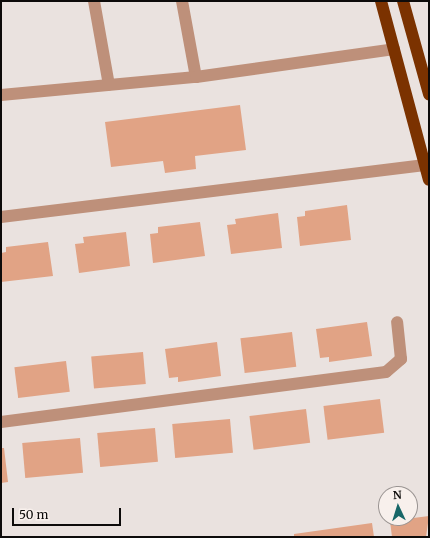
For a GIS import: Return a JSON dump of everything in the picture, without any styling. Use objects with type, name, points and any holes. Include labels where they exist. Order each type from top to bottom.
[{"type":"highway","points":[[381,1],[429,180]]},
{"type":"highway","points":[[403,1],[429,94]]},
{"type":"street","points":[[94,1],[109,85]]},
{"type":"street","points":[[182,1],[196,77]]},
{"type":"street","points":[[1,95],[196,77],[394,49]]},
{"type":"street","points":[[1,217],[425,165]]},
{"type":"street","points":[[1,422],[386,372],[401,359],[397,322]]},
{"type":"building","points":[[240,105],[246,150],[195,156],[196,169],[165,173],[163,161],[111,167],[105,122]]},
{"type":"building","points":[[347,205],[351,240],[300,246],[297,217],[305,216],[305,211]]},
{"type":"building","points":[[278,213],[282,248],[231,254],[227,225],[236,224],[235,219]]},
{"type":"building","points":[[200,222],[205,256],[153,263],[150,234],[158,233],[158,227]]},
{"type":"building","points":[[126,232],[130,266],[79,273],[75,244],[84,243],[83,237]]},
{"type":"building","points":[[48,242],[53,276],[1,282],[1,253],[6,252],[6,247]]},
{"type":"building","points":[[367,322],[372,356],[329,362],[329,357],[320,358],[316,329]]},
{"type":"building","points":[[292,332],[296,367],[245,373],[240,338]]},
{"type":"building","points":[[217,342],[221,376],[178,382],[178,377],[169,378],[165,349]]},
{"type":"building","points":[[143,352],[146,384],[94,388],[91,357]]},
{"type":"building","points":[[66,361],[70,392],[18,398],[14,367]]},
{"type":"building","points":[[380,399],[384,433],[328,440],[323,406]]},
{"type":"building","points":[[306,409],[310,443],[254,450],[249,416]]},
{"type":"building","points":[[230,419],[233,453],[175,458],[172,424]]},
{"type":"building","points":[[155,428],[158,462],[100,467],[97,433]]},
{"type":"building","points":[[80,438],[83,473],[25,478],[22,443]]},
{"type":"building","points":[[1,448],[4,448],[8,482],[1,483]]},
{"type":"building","points":[[429,516],[426,537],[392,537],[391,526],[418,526],[418,517]]},
{"type":"building","points":[[372,523],[374,537],[294,537],[294,534]]}]
